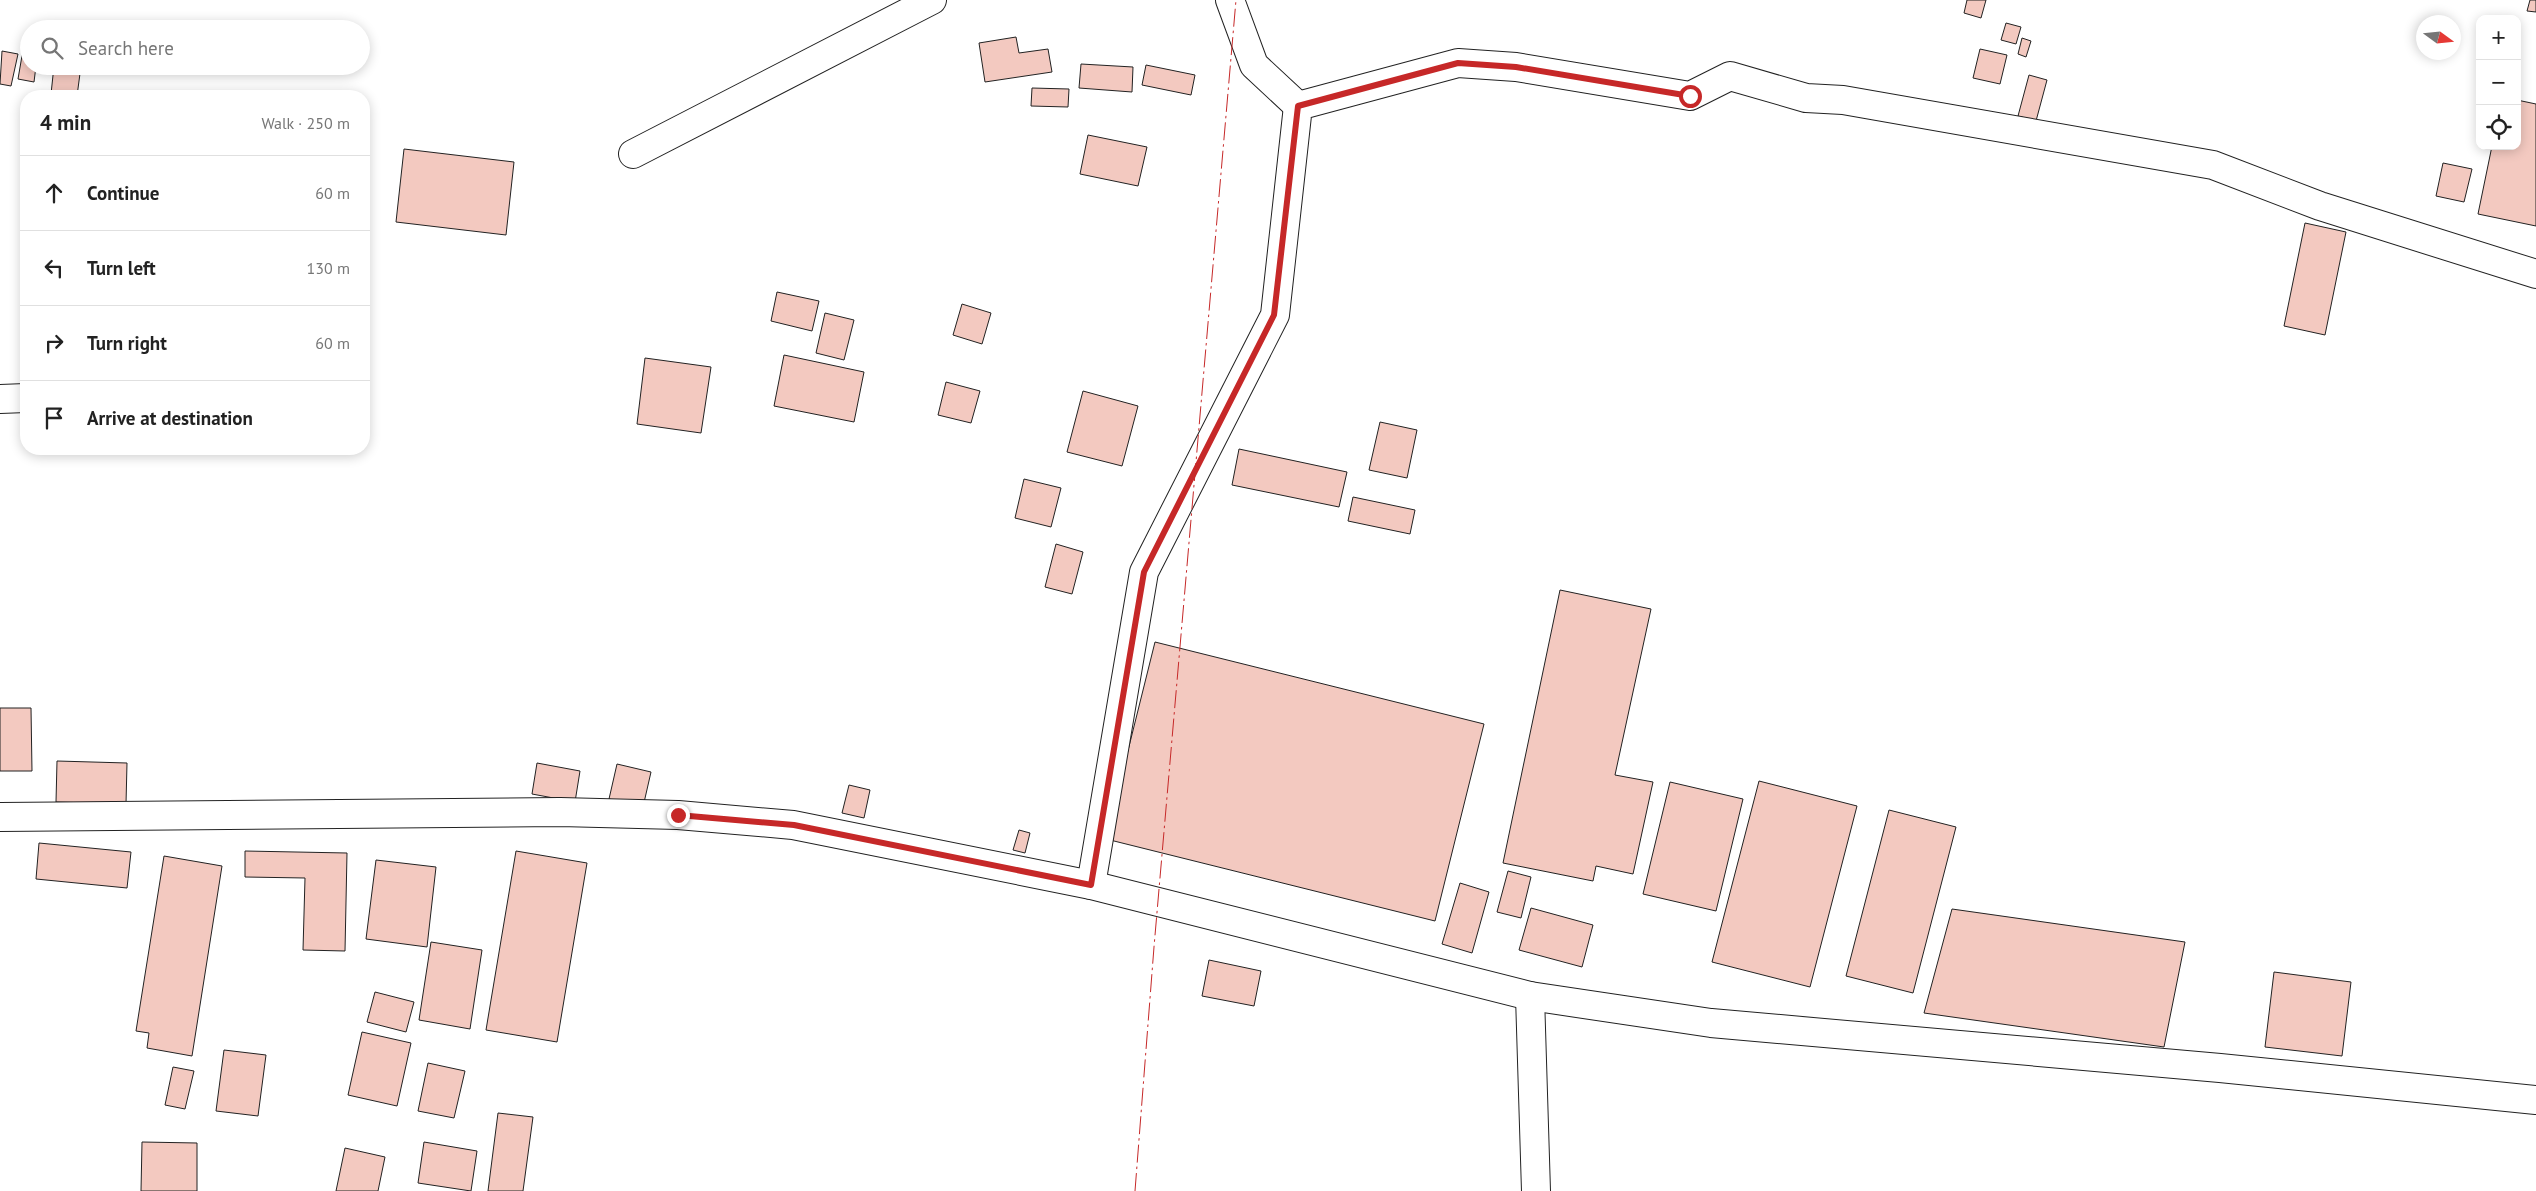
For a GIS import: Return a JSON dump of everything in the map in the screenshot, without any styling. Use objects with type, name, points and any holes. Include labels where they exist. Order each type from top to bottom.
[{"type":"street","points":[[633,154],[932,0]]},
{"type":"street","points":[[1230,0],[1254,64],[1298,106]]},
{"type":"street","points":[[1298,106],[1458,63],[1516,67],[1690,96],[1730,76],[1806,98],[1843,100],[2213,165],[2320,206],[2536,274]]},
{"type":"street","points":[[1091,885],[1144,572],[1274,315],[1298,106]]},
{"type":"street","points":[[0,399],[20,398]]},
{"type":"street","points":[[0,817],[560,812],[678,815],[794,825],[1091,885],[1530,996],[1711,1023],[2220,1068],[2536,1100]]},
{"type":"street","points":[[1530,996],[1536,1191]]},
{"type":"building","points":[[1967,0],[1986,0],[1981,18],[1964,13]]},
{"type":"building","points":[[2530,0],[2536,0],[2536,12],[2527,11]]},
{"type":"building","points":[[2006,23],[2021,27],[2016,44],[2001,40]]},
{"type":"building","points":[[1016,37],[1019,53],[1048,49],[1052,72],[985,82],[979,43]]},
{"type":"building","points":[[2022,38],[2031,41],[2026,57],[2018,54]]},
{"type":"building","points":[[1980,49],[2007,55],[2000,84],[1973,78]]},
{"type":"building","points":[[2,51],[18,54],[11,86],[0,84]]},
{"type":"building","points":[[1081,64],[1133,67],[1132,92],[1079,88]]},
{"type":"building","points":[[1146,65],[1195,75],[1191,95],[1142,85]]},
{"type":"building","points":[[20,67],[20,75],[35,75],[34,82],[18,79]]},
{"type":"building","points":[[53,75],[80,75],[78,90],[51,90]]},
{"type":"building","points":[[2029,75],[2047,80],[2036,121],[2018,116]]},
{"type":"building","points":[[1032,88],[1069,89],[1068,107],[1031,106]]},
{"type":"building","points":[[2521,101],[2536,104],[2536,226],[2478,214],[2491,150],[2521,150]]},
{"type":"building","points":[[1088,135],[1147,147],[1138,186],[1080,174]]},
{"type":"building","points":[[404,149],[514,162],[506,235],[396,222]]},
{"type":"building","points":[[2443,163],[2472,169],[2464,202],[2436,196]]},
{"type":"building","points":[[2305,223],[2346,232],[2325,335],[2284,326]]},
{"type":"building","points":[[777,292],[819,301],[812,331],[771,321]]},
{"type":"building","points":[[962,304],[991,313],[982,344],[953,335]]},
{"type":"building","points":[[825,313],[854,320],[844,360],[816,353]]},
{"type":"building","points":[[784,355],[864,372],[854,422],[774,406]]},
{"type":"building","points":[[645,358],[711,367],[701,433],[637,424]]},
{"type":"building","points":[[946,382],[980,391],[971,423],[938,415]]},
{"type":"building","points":[[1083,391],[1138,406],[1122,466],[1067,452]]},
{"type":"building","points":[[1380,422],[1417,430],[1407,478],[1369,470]]},
{"type":"building","points":[[1239,449],[1347,472],[1339,507],[1232,485]]},
{"type":"building","points":[[1024,479],[1061,488],[1051,527],[1015,518]]},
{"type":"building","points":[[1353,497],[1415,510],[1410,534],[1348,521]]},
{"type":"building","points":[[1056,544],[1083,552],[1072,594],[1045,587]]},
{"type":"building","points":[[1560,590],[1651,609],[1615,775],[1653,782],[1633,874],[1596,866],[1593,881],[1503,863]]},
{"type":"building","points":[[1155,642],[1484,724],[1435,921],[1106,839]]},
{"type":"building","points":[[0,708],[31,708],[32,771],[0,771]]},
{"type":"building","points":[[57,761],[127,763],[126,804],[56,802]]},
{"type":"building","points":[[537,763],[580,771],[575,802],[532,794]]},
{"type":"building","points":[[617,764],[651,772],[643,807],[609,799]]},
{"type":"building","points":[[1759,781],[1857,806],[1810,987],[1712,962]]},
{"type":"building","points":[[1670,782],[1743,799],[1716,911],[1643,894]]},
{"type":"building","points":[[849,785],[870,790],[864,818],[842,813]]},
{"type":"building","points":[[1889,810],[1956,827],[1913,993],[1846,976]]},
{"type":"building","points":[[1019,830],[1030,833],[1025,853],[1013,850]]},
{"type":"building","points":[[39,843],[131,852],[127,888],[36,879]]},
{"type":"building","points":[[245,851],[347,853],[345,951],[303,950],[305,878],[245,877]]},
{"type":"building","points":[[516,851],[587,863],[557,1042],[486,1030]]},
{"type":"building","points":[[164,856],[222,866],[192,1056],[147,1048],[149,1033],[136,1031]]},
{"type":"building","points":[[376,860],[436,867],[427,947],[366,939]]},
{"type":"building","points":[[1508,871],[1531,877],[1521,918],[1497,912]]},
{"type":"building","points":[[1460,883],[1489,892],[1472,953],[1442,944]]},
{"type":"building","points":[[1531,908],[1593,925],[1582,967],[1519,950]]},
{"type":"building","points":[[1952,909],[2185,942],[2164,1047],[1924,1013]]},
{"type":"building","points":[[431,942],[482,950],[470,1029],[419,1020]]},
{"type":"building","points":[[1209,960],[1261,971],[1254,1006],[1202,996]]},
{"type":"building","points":[[2274,972],[2351,982],[2342,1056],[2265,1047]]},
{"type":"building","points":[[375,992],[414,1002],[406,1032],[367,1022]]},
{"type":"building","points":[[362,1032],[411,1043],[397,1106],[348,1095]]},
{"type":"building","points":[[224,1050],[266,1055],[258,1116],[216,1111]]},
{"type":"building","points":[[428,1063],[465,1071],[454,1118],[418,1111]]},
{"type":"building","points":[[173,1067],[194,1071],[185,1109],[165,1105]]},
{"type":"building","points":[[498,1113],[533,1117],[523,1191],[488,1191]]},
{"type":"building","points":[[142,1142],[197,1143],[197,1191],[141,1191]]},
{"type":"building","points":[[424,1142],[477,1151],[471,1191],[418,1183]]},
{"type":"building","points":[[345,1148],[385,1157],[378,1191],[336,1191]]},
{"type":"power","points":[[1135,1191],[1154,947],[1236,0]]},
{"type":"route","points":[[678,815],[794,825],[1091,885],[1144,572],[1274,315],[1298,106],[1458,63],[1516,67],[1690,96]]}]
